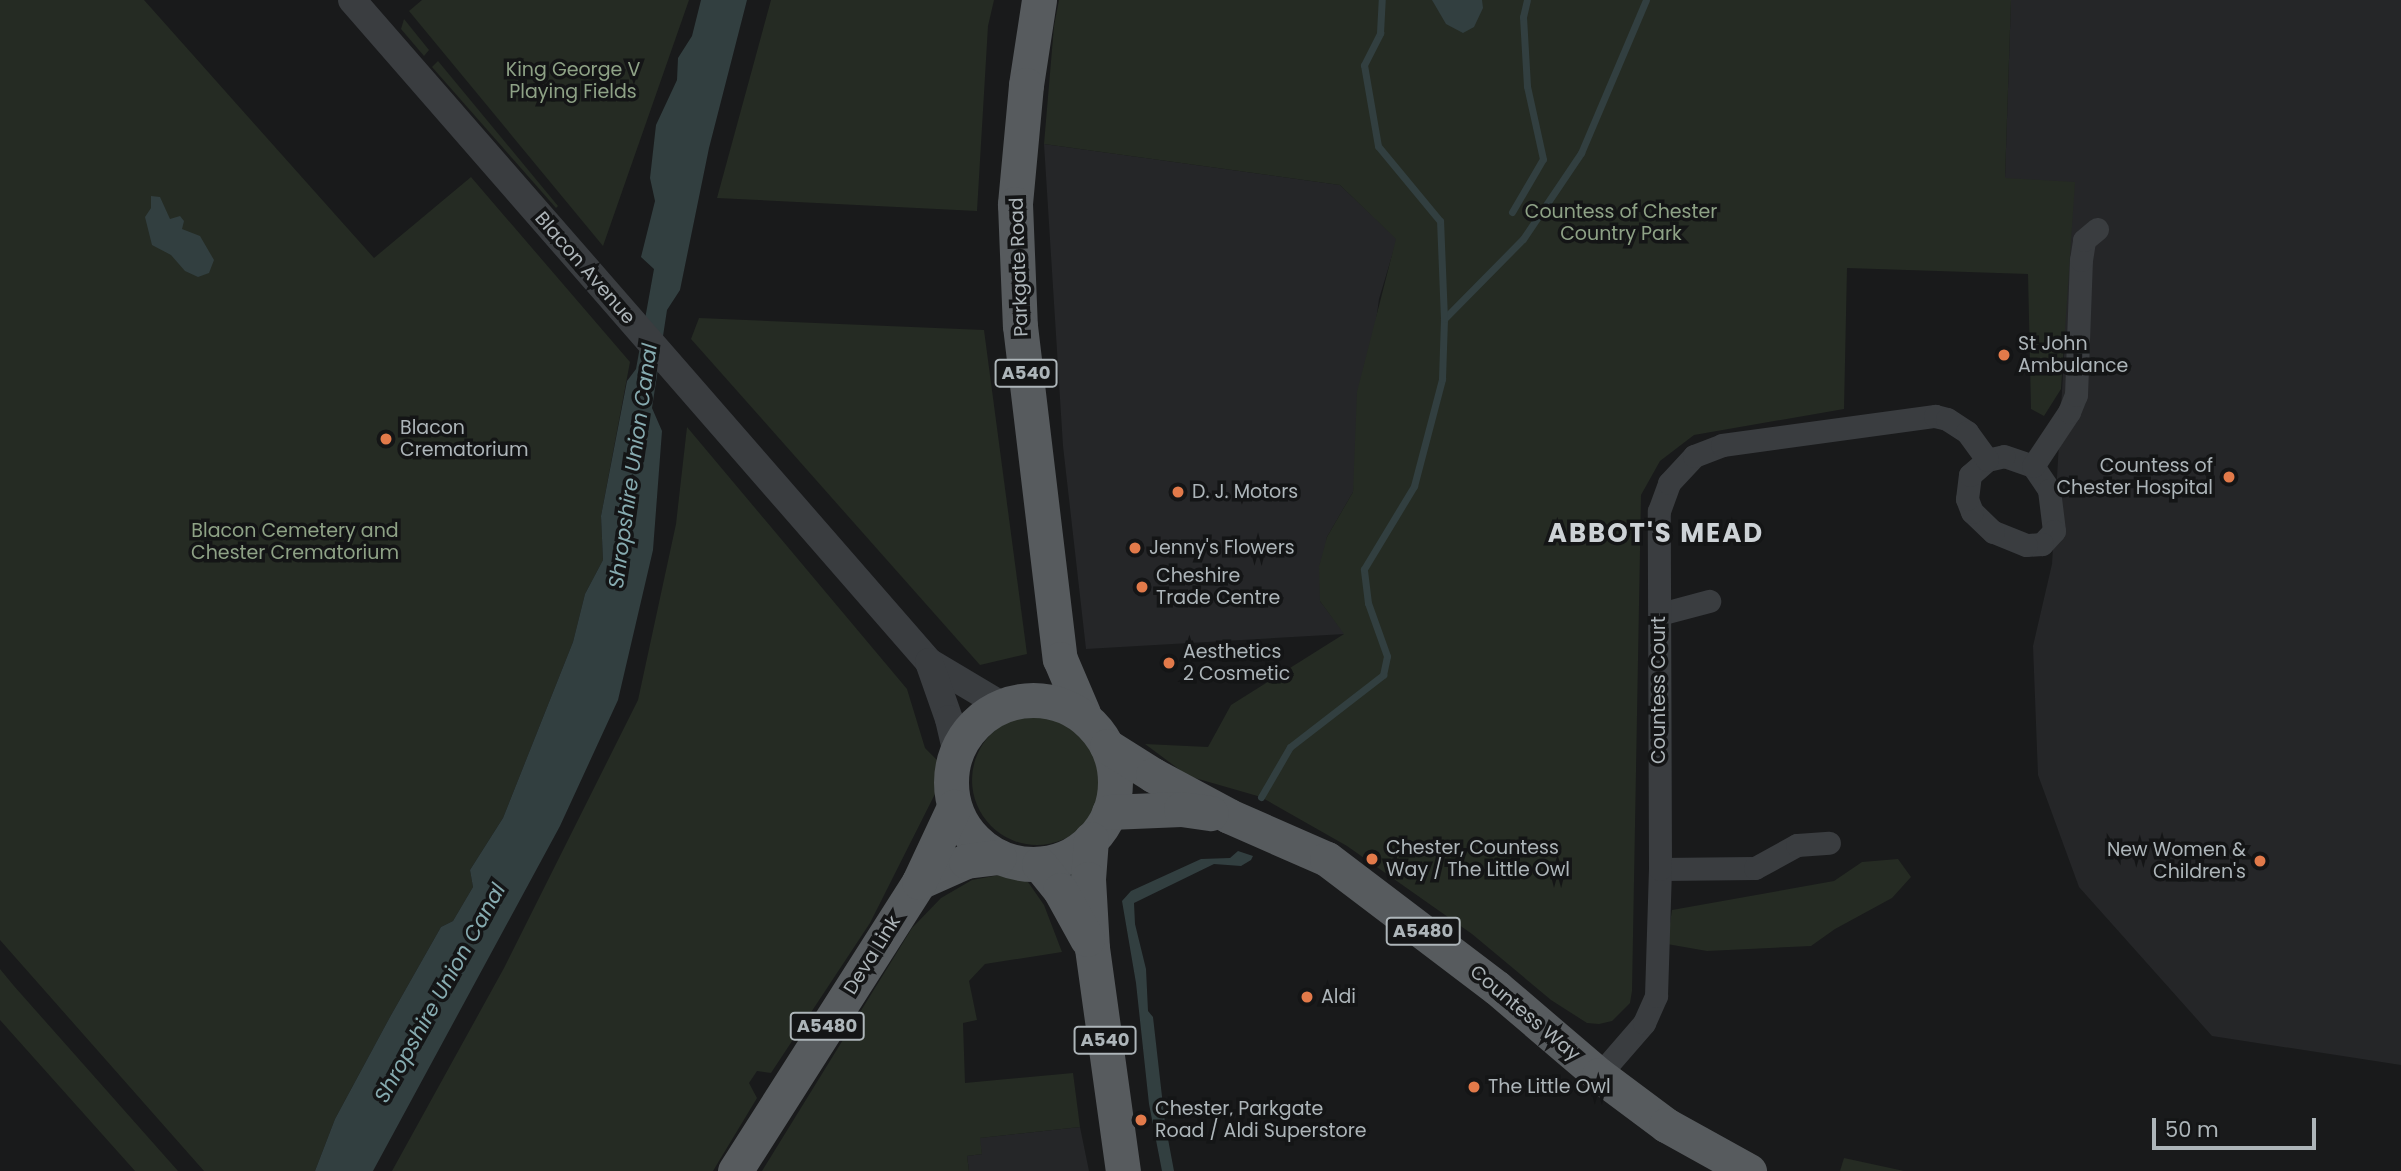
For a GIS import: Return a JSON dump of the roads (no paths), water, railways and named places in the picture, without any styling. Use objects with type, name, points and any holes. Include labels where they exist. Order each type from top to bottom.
[{"type":"main road","name":"Parkgate Road","points":[[1039,0],[1026,85],[1015,204],[1020,326],[1059,659],[1083,712]]},
{"type":"main road","points":[[1035,699],[1059,659]]},
{"type":"main road","points":[[1083,712],[1035,699],[1001,705],[982,716],[967,732],[956,750],[950,778],[954,807],[972,836],[999,857],[1019,863],[1039,864],[1076,852],[1100,826]]},
{"type":"main road","name":"A540","points":[[1083,712],[1107,746],[1114,767],[1115,790],[1100,826],[1088,879],[1092,948],[1123,1171]]},
{"type":"main road","name":"Countess Way","points":[[1107,746],[1153,775],[1229,816],[1327,859],[1487,980],[1600,1075],[1666,1125],[1749,1171]]},
{"type":"main road","name":"Deva Link","points":[[735,1171],[919,881],[954,807]]},
{"type":"main road","name":"Countess Way","points":[[1100,826],[1181,809],[1229,816]]},
{"type":"main road","points":[[919,881],[966,861],[999,857]]},
{"type":"main road","name":"A540","points":[[1039,864],[1060,890],[1092,948]]},
{"type":"street","name":"Blacon Avenue","points":[[352,0],[929,662],[1001,705]]},
{"type":"street","points":[[2033,466],[2076,395],[2081,260],[2084,240],[2097,229]]},
{"type":"street","name":"Countess Court","points":[[1600,1075],[1644,1023],[1656,996],[1660,869],[1659,512],[1669,483],[1703,450],[1742,441],[1935,415],[1967,432],[1987,460]]},
{"type":"street","points":[[2004,456],[2033,466],[2049,490],[2054,531],[2042,544],[2026,545],[1993,532],[1972,512],[1967,499],[1970,475],[1987,460],[2004,456]]},
{"type":"street","points":[[1660,614],[1709,601]]},
{"type":"street","name":"Blacon Avenue","points":[[929,662],[950,719],[956,750]]},
{"type":"street","points":[[1660,869],[1755,868],[1797,845],[1829,843]]},
{"type":"water","name":"Shropshire Union Canal","points":[[701,0],[747,0],[709,148],[680,290],[667,310],[652,408],[662,431],[653,550],[618,700],[560,826],[373,1171],[315,1171],[335,1119],[390,1017],[441,927],[453,921],[473,887],[470,870],[503,818],[573,642],[585,594],[603,560],[601,516],[627,381],[636,369],[654,269],[641,257],[655,201],[650,178],[656,125],[677,80],[678,58],[692,36]]},
{"type":"water","points":[[1432,0],[1482,0],[1483,8],[1474,27],[1463,33],[1446,24]]},
{"type":"water","points":[[151,196],[160,197],[170,219],[180,216],[184,221],[182,229],[200,236],[214,260],[209,273],[198,277],[185,271],[171,255],[152,245],[145,217],[151,208]]},
{"type":"water","points":[[1238,851],[1253,856],[1251,860],[1241,866],[1214,864],[1134,903],[1135,924],[1146,969],[1148,1011],[1153,1017],[1165,1123],[1174,1171],[1162,1171],[1149,1104],[1136,983],[1122,901],[1131,891],[1201,859],[1230,858]]},
{"type":"waterway","points":[[1261,797],[1290,747],[1383,675],[1387,656],[1368,603],[1364,569],[1414,486],[1442,379],[1444,319],[1440,221],[1378,146],[1364,65],[1380,33],[1382,0]]},
{"type":"waterway","points":[[1512,212],[1543,159],[1527,86],[1523,17],[1527,0]]},
{"type":"waterway","points":[[1444,319],[1523,239],[1581,153],[1646,0]]},
{"type":"place","name":"St John Ambulance","points":[[2004,355]]},
{"type":"place","name":"Blacon Crematorium","points":[[386,439]]},
{"type":"place","name":"Countess of Chester Hospital","points":[[2229,477]]},
{"type":"place","name":"D. J. Motors","points":[[1178,492]]},
{"type":"place","name":"Jenny's Flowers","points":[[1135,548]]},
{"type":"place","name":"Cheshire Trade Centre","points":[[1142,587]]},
{"type":"place","name":"Aesthetics 2 Cosmetic","points":[[1169,663]]},
{"type":"place","name":"Chester, Countess Way / The Little Owl","points":[[1372,859]]},
{"type":"place","name":"New Women & Children's","points":[[2260,861]]},
{"type":"place","name":"Aldi","points":[[1307,997]]},
{"type":"place","name":"The Little Owl","points":[[1474,1087]]},
{"type":"place","name":"Chester, Parkgate Road / Aldi Superstore","points":[[1141,1120]]},
{"type":"district","name":"ABBOT'S MEAD","points":[[1656,534]]},
{"type":"park label","name":"King George V Playing Fields","points":[[573,81]]},
{"type":"park label","name":"Countess of Chester Country Park","points":[[1621,223]]},
{"type":"park label","name":"Blacon Cemetery and Chester Crematorium","points":[[295,542]]}]
